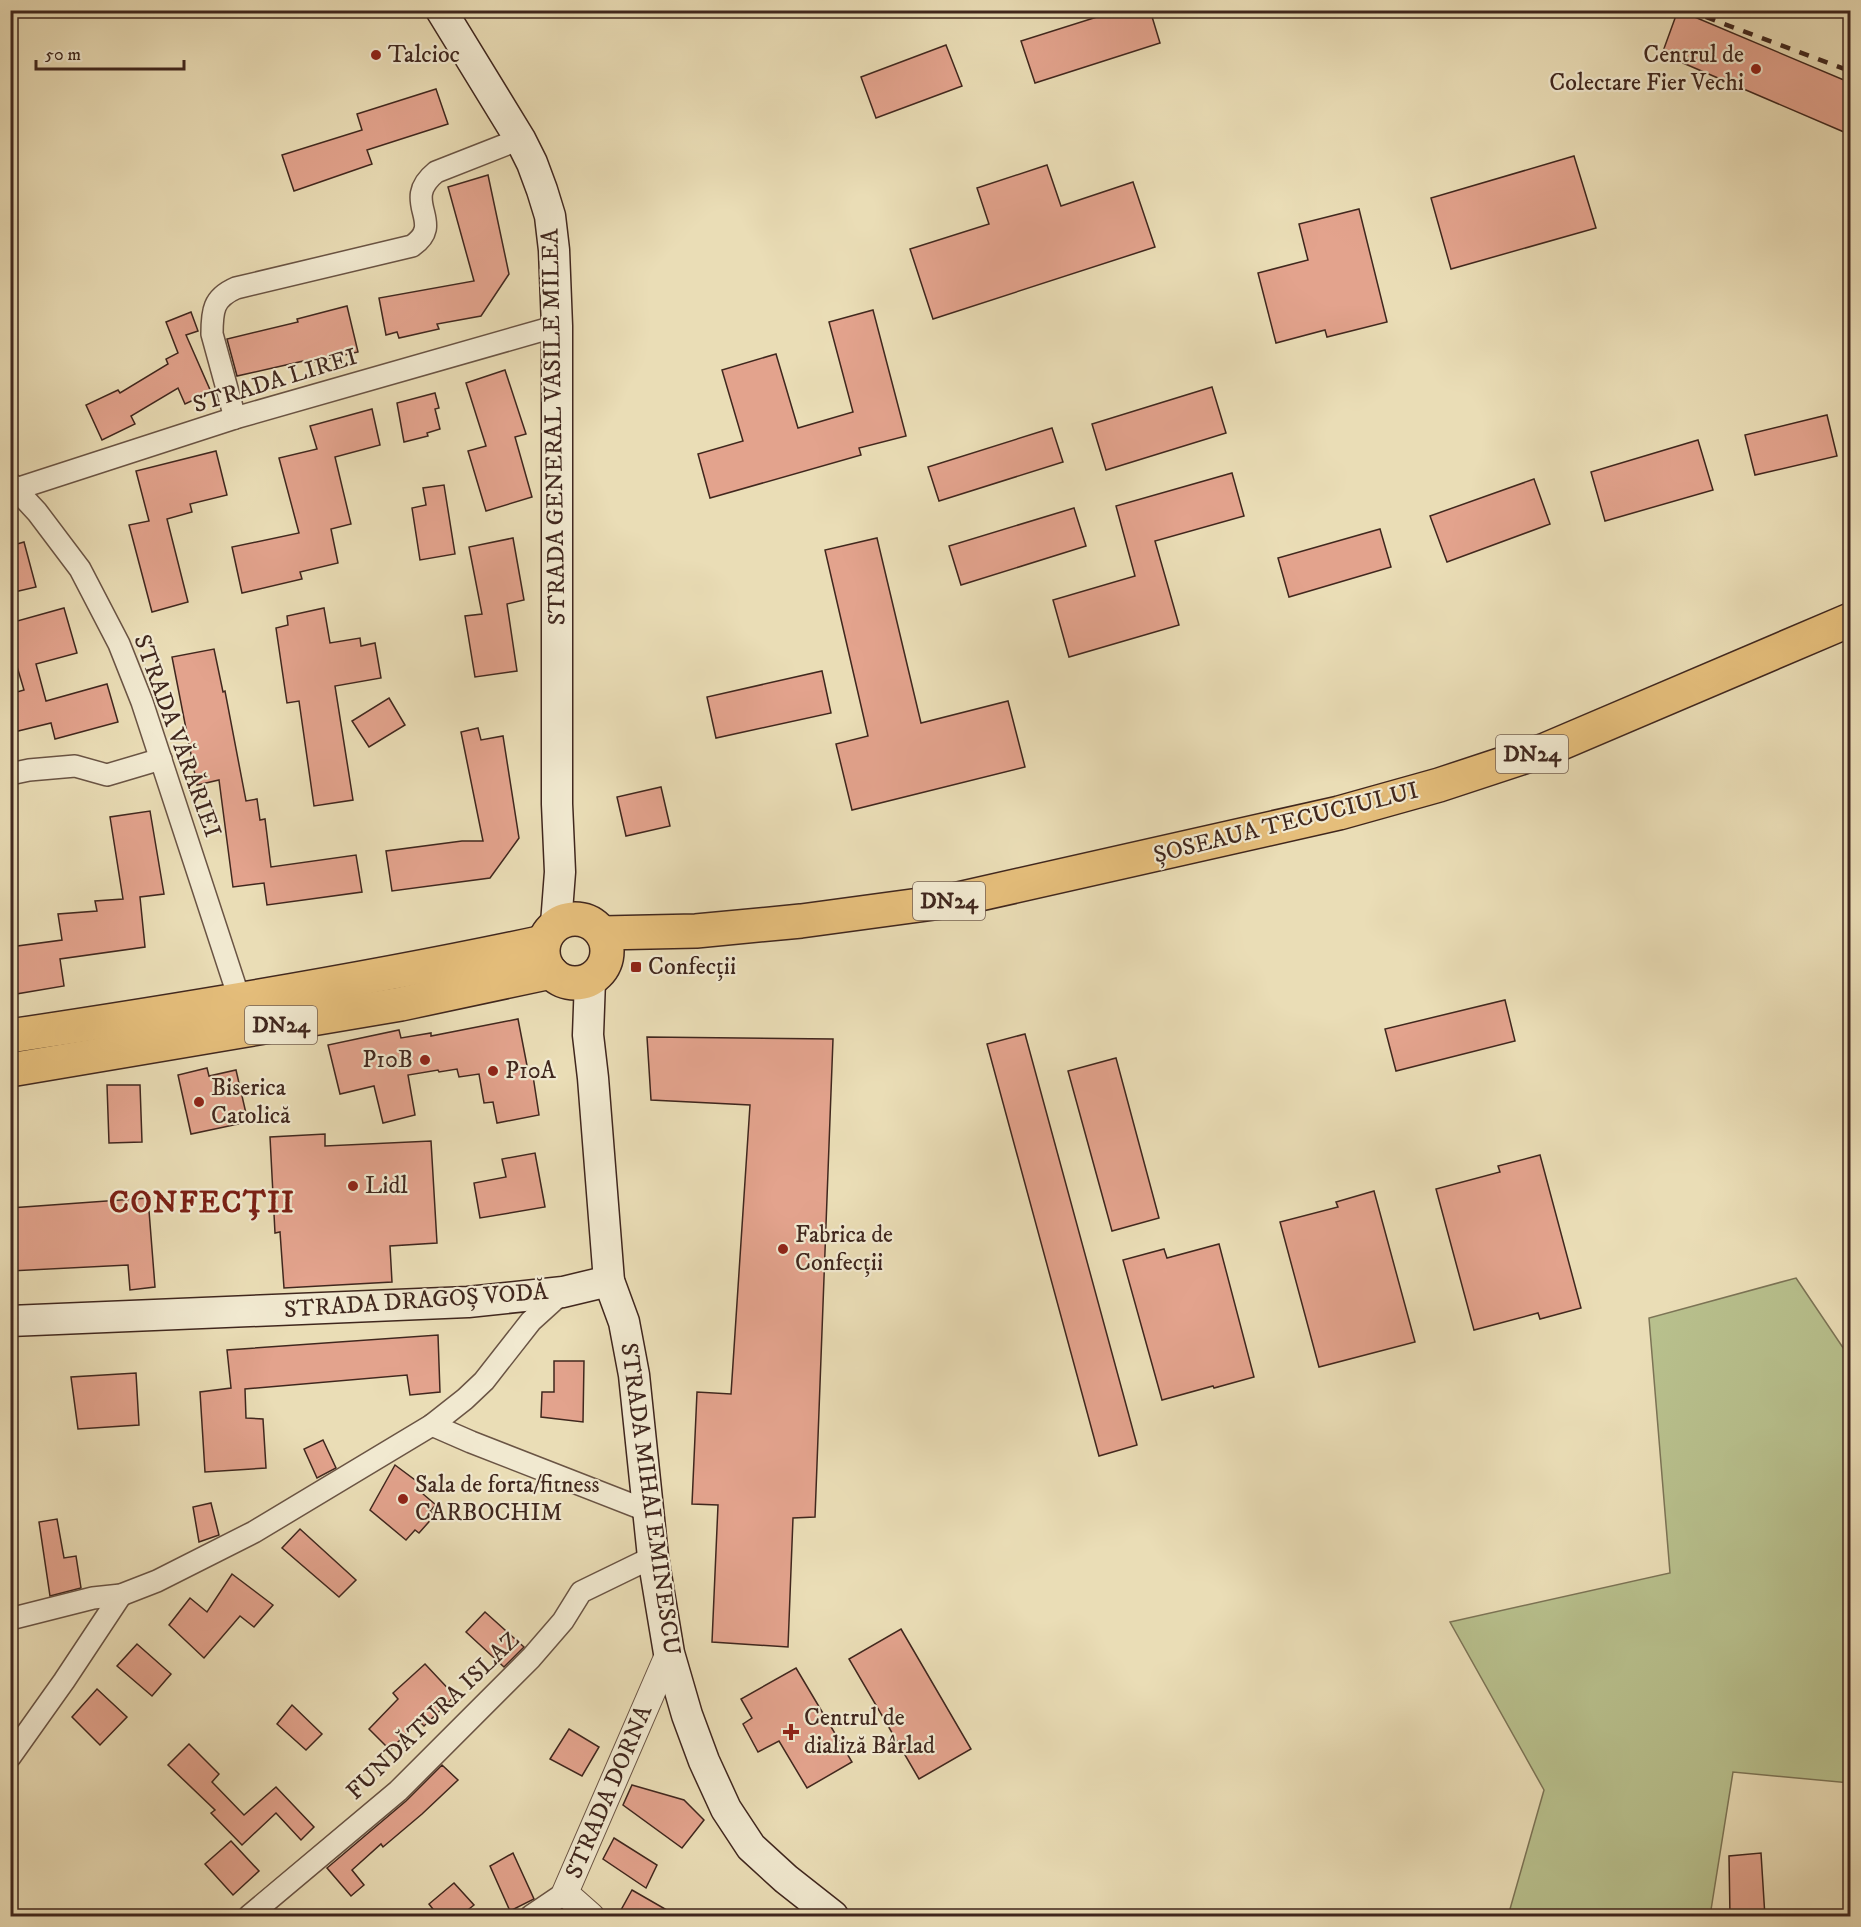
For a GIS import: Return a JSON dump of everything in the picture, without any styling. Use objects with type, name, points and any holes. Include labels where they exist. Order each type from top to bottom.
[{"type":"main road","name":"STRADA GENERAL VASILE MILEA","points":[[441,10],[520,139],[532,163],[550,216],[554,250],[557,326],[557,804],[560,872],[575,951]]},
{"type":"main road","name":"ȘOSEAUA TECUCIULUI","points":[[575,951],[696,932],[949,902],[1339,813],[1450,781],[1545,750],[1851,620]]},
{"type":"main road","name":"DN24","points":[[10,1070],[244,1015],[456,961],[575,951]]},
{"type":"main road","points":[[575,951],[593,1078],[609,1281]]},
{"type":"main road","name":"DN24","points":[[10,1036],[244,1015]]},
{"type":"main road","name":"STRADA DRAGOȘ VODĂ","points":[[10,1321],[468,1302],[562,1292],[609,1281]]},
{"type":"main road","name":"STRADA MIHAI EMINESCU","points":[[609,1281],[624,1322],[634,1374],[653,1557],[669,1653],[687,1715],[704,1761],[726,1809],[751,1847],[786,1880],[833,1917]]},
{"type":"street","points":[[235,418],[212,334],[215,305],[224,293],[236,288],[412,246],[422,239],[426,231],[421,190],[427,180],[436,172],[520,139]]},
{"type":"street","name":"STRADA LIREI","points":[[12,488],[235,418],[557,326]]},
{"type":"street","name":"STRADA VĂRĂRIEI","points":[[12,488],[62,544],[80,569],[123,654],[142,702],[244,1015]]},
{"type":"street","points":[[10,774],[75,766],[107,775],[161,759]]},
{"type":"street","points":[[10,1619],[93,1598],[121,1595],[157,1581],[254,1532],[432,1425],[484,1381],[531,1321],[562,1292]]},
{"type":"street","points":[[432,1425],[648,1511]]},
{"type":"street","name":"FUNDĂTURA ISLAZ","points":[[249,1917],[398,1791],[531,1658],[562,1621],[581,1592],[653,1557]]},
{"type":"street","points":[[10,1756],[64,1682],[121,1595]]},
{"type":"street","name":"STRADA DORNA","points":[[531,1917],[565,1893],[575,1874],[669,1653]]},
{"type":"street","points":[[565,1893],[591,1917]]},
{"type":"green space","points":[[1796,1278],[1850,1358],[1850,1783],[1733,1772],[1710,1916],[1508,1916],[1544,1790],[1450,1622],[1670,1573],[1649,1318]]},
{"type":"building","points":[[1119,10],[1150,10],[1160,43],[1035,83],[1021,41]]},
{"type":"building","name":"Centrul de Colectare Fier Vechi","points":[[1678,10],[1851,83],[1851,135],[1662,54]]},
{"type":"building","points":[[946,45],[962,86],[876,118],[861,77]]},
{"type":"building","points":[[436,89],[448,124],[367,150],[372,164],[294,191],[282,155],[362,130],[357,114]]},
{"type":"building","points":[[1574,156],[1596,228],[1451,269],[1431,198]]},
{"type":"building","points":[[1047,165],[1061,206],[1133,182],[1155,247],[933,319],[910,249],[989,224],[977,188]]},
{"type":"building","points":[[488,175],[509,274],[481,316],[437,324],[439,329],[399,338],[397,332],[386,335],[379,298],[474,281],[448,187]]},
{"type":"building","points":[[1359,209],[1387,322],[1327,337],[1325,330],[1276,343],[1258,273],[1308,260],[1299,224]]},
{"type":"building","points":[[347,306],[358,352],[309,363],[308,360],[237,376],[227,339],[298,322],[297,319]]},
{"type":"building","points":[[873,310],[906,436],[859,448],[861,455],[710,498],[698,454],[743,441],[722,370],[776,354],[798,428],[853,412],[829,322]]},
{"type":"building","points":[[191,312],[198,331],[186,335],[211,392],[185,404],[178,388],[131,416],[135,424],[102,440],[86,405],[118,390],[120,393],[168,364],[166,359],[178,353],[166,322]]},
{"type":"building","points":[[505,370],[526,434],[515,437],[532,497],[486,511],[468,451],[486,446],[466,383]]},
{"type":"building","points":[[1212,387],[1226,433],[1106,470],[1092,424]]},
{"type":"building","points":[[435,393],[439,408],[435,409],[440,429],[427,433],[428,436],[404,442],[397,403]]},
{"type":"building","points":[[372,409],[380,445],[335,457],[351,524],[331,529],[338,563],[300,572],[302,579],[242,593],[232,547],[299,533],[279,458],[317,449],[310,426]]},
{"type":"building","points":[[1827,415],[1837,456],[1755,475],[1745,435]]},
{"type":"building","points":[[1052,428],[1063,462],[939,501],[928,467]]},
{"type":"building","points":[[1698,440],[1713,490],[1605,521],[1591,472]]},
{"type":"building","points":[[216,451],[227,495],[190,504],[192,512],[167,519],[188,602],[152,612],[129,525],[149,521],[136,471]]},
{"type":"building","points":[[1232,473],[1244,516],[1155,541],[1179,625],[1069,657],[1053,600],[1135,576],[1116,506]]},
{"type":"building","points":[[1534,479],[1550,524],[1447,562],[1430,516]]},
{"type":"building","points":[[444,485],[455,554],[420,560],[412,508],[426,505],[423,488]]},
{"type":"building","points":[[1074,508],[1086,546],[961,585],[949,546]]},
{"type":"building","points":[[1380,529],[1391,567],[1289,597],[1278,558]]},
{"type":"building","points":[[513,538],[524,600],[507,604],[517,671],[475,677],[465,616],[482,614],[469,547]]},
{"type":"building","points":[[877,538],[921,723],[1008,701],[1025,767],[852,810],[836,744],[868,736],[825,550]]},
{"type":"building","points":[[24,542],[36,587],[10,593],[10,546]]},
{"type":"building","points":[[64,608],[77,653],[36,664],[46,701],[107,684],[118,722],[55,739],[51,723],[10,733],[10,694],[24,690],[10,643],[10,623]]},
{"type":"building","points":[[324,608],[330,643],[360,638],[361,646],[375,643],[381,678],[335,686],[353,800],[314,806],[299,701],[287,703],[276,628],[288,625],[287,616]]},
{"type":"building","points":[[214,649],[223,692],[225,691],[246,801],[257,799],[260,820],[265,819],[271,867],[356,855],[362,892],[267,905],[264,883],[233,887],[219,780],[197,785],[172,657]]},
{"type":"building","points":[[822,671],[831,713],[716,738],[707,697]]},
{"type":"building","points":[[389,698],[405,725],[369,747],[352,721]]},
{"type":"building","points":[[478,728],[481,740],[503,736],[519,838],[490,878],[392,891],[386,851],[462,841],[483,841],[461,732]]},
{"type":"building","points":[[661,787],[670,826],[626,836],[617,797]]},
{"type":"building","points":[[150,811],[164,894],[140,897],[145,947],[60,959],[64,986],[10,995],[10,947],[62,940],[58,914],[97,911],[95,901],[123,899],[110,817]]},
{"type":"building","points":[[1505,1000],[1515,1041],[1396,1071],[1385,1029]]},
{"type":"building","points":[[518,1019],[529,1076],[533,1076],[539,1115],[497,1123],[493,1102],[484,1103],[479,1074],[459,1077],[457,1069],[408,1075],[415,1115],[383,1123],[374,1086],[340,1094],[328,1045],[399,1030],[401,1038],[431,1033],[431,1036]]},
{"type":"building","points":[[1025,1034],[1137,1445],[1099,1456],[987,1044]]},
{"type":"building","name":"Fabrica de Confecții","points":[[647,1037],[833,1039],[815,1517],[793,1518],[788,1647],[712,1642],[718,1505],[692,1504],[697,1392],[731,1394],[750,1105],[651,1100]]},
{"type":"building","points":[[1116,1058],[1159,1218],[1112,1231],[1068,1071]]},
{"type":"building","points":[[207,1068],[209,1076],[236,1070],[248,1122],[191,1134],[178,1075]]},
{"type":"building","points":[[107,1085],[140,1085],[142,1142],[109,1143]]},
{"type":"building","name":"Lidl","points":[[325,1134],[325,1146],[431,1141],[437,1243],[390,1246],[392,1282],[284,1288],[280,1232],[275,1233],[270,1137]]},
{"type":"building","points":[[535,1153],[545,1207],[480,1218],[474,1183],[506,1177],[502,1159]]},
{"type":"building","points":[[1540,1155],[1581,1308],[1540,1319],[1538,1313],[1474,1330],[1436,1189],[1500,1172],[1498,1166]]},
{"type":"building","points":[[1374,1191],[1415,1342],[1319,1367],[1280,1222],[1338,1207],[1336,1202]]},
{"type":"building","points":[[148,1198],[155,1287],[130,1290],[128,1265],[10,1271],[10,1208]]},
{"type":"building","points":[[1219,1244],[1254,1377],[1162,1400],[1123,1260],[1164,1249],[1167,1258]]},
{"type":"building","points":[[438,1335],[440,1392],[410,1395],[407,1375],[245,1389],[246,1418],[263,1419],[266,1468],[205,1472],[200,1392],[231,1388],[227,1350]]},
{"type":"building","points":[[554,1361],[584,1361],[583,1422],[541,1417],[542,1392],[554,1392]]},
{"type":"building","points":[[136,1373],[139,1425],[78,1429],[71,1377]]},
{"type":"building","points":[[323,1440],[336,1468],[317,1478],[304,1449]]},
{"type":"building","name":"Sala de forta/fitness CARBOCHIM","points":[[395,1465],[427,1489],[423,1494],[436,1505],[430,1511],[435,1515],[419,1533],[415,1530],[406,1540],[370,1510]]},
{"type":"building","points":[[211,1503],[219,1535],[199,1542],[193,1507]]},
{"type":"building","points":[[57,1519],[64,1558],[76,1556],[81,1588],[50,1596],[39,1522]]},
{"type":"building","points":[[300,1529],[356,1580],[339,1597],[282,1548]]},
{"type":"building","points":[[232,1574],[273,1605],[254,1627],[240,1616],[204,1658],[169,1625],[190,1598],[207,1612]]},
{"type":"building","points":[[485,1612],[524,1647],[504,1667],[466,1632]]},
{"type":"building","points":[[901,1629],[971,1749],[919,1779],[849,1659]]},
{"type":"building","points":[[137,1644],[171,1674],[152,1696],[117,1666]]},
{"type":"building","points":[[425,1664],[455,1696],[424,1726],[419,1721],[390,1750],[369,1729],[398,1699],[393,1693]]},
{"type":"building","name":"Centrul de dializă Bârlad","points":[[796,1668],[852,1762],[807,1788],[779,1741],[758,1752],[743,1724],[752,1718],[741,1699]]},
{"type":"building","points":[[97,1689],[127,1717],[100,1745],[72,1717]]},
{"type":"building","points":[[292,1705],[322,1734],[306,1750],[277,1724]]},
{"type":"building","points":[[569,1729],[599,1747],[582,1776],[550,1759]]},
{"type":"building","points":[[189,1744],[219,1774],[212,1782],[244,1815],[276,1787],[314,1827],[301,1840],[276,1813],[242,1845],[211,1813],[215,1810],[168,1765]]},
{"type":"building","points":[[442,1765],[458,1780],[422,1814],[383,1847],[381,1844],[352,1870],[364,1885],[351,1896],[327,1868],[406,1801]]},
{"type":"building","points":[[632,1785],[684,1800],[704,1820],[682,1848],[623,1805]]},
{"type":"building","points":[[614,1838],[657,1865],[646,1888],[603,1859]]},
{"type":"building","points":[[231,1841],[259,1871],[233,1895],[205,1864]]},
{"type":"building","points":[[513,1853],[534,1899],[510,1911],[490,1866]]},
{"type":"building","points":[[1761,1853],[1765,1917],[1730,1917],[1729,1856]]},
{"type":"building","points":[[454,1883],[474,1905],[459,1917],[439,1917],[429,1904]]},
{"type":"building","points":[[632,1890],[679,1917],[632,1917],[621,1910]]},
{"type":"railway","points":[[1687,10],[1850,71]]},
{"type":"place","name":"Talcioc","points":[[376,55]]},
{"type":"place","name":"Centrul de Colectare Fier Vechi","points":[[1756,69]]},
{"type":"place","name":"Confecții","points":[[636,967]]},
{"type":"place","name":"P10B","points":[[425,1060]]},
{"type":"place","name":"P10A","points":[[493,1071]]},
{"type":"place","name":"Biserica Catolică","points":[[199,1102]]},
{"type":"place","name":"Lidl","points":[[353,1186]]},
{"type":"place","name":"Fabrica de Confecții","points":[[783,1249]]},
{"type":"place","name":"Sala de forta/fitness CARBOCHIM","points":[[403,1499]]},
{"type":"place","name":"Centrul de dializă Bârlad","points":[[791,1732]]},
{"type":"district","name":"CONFECȚII","points":[[202,1203]]}]
